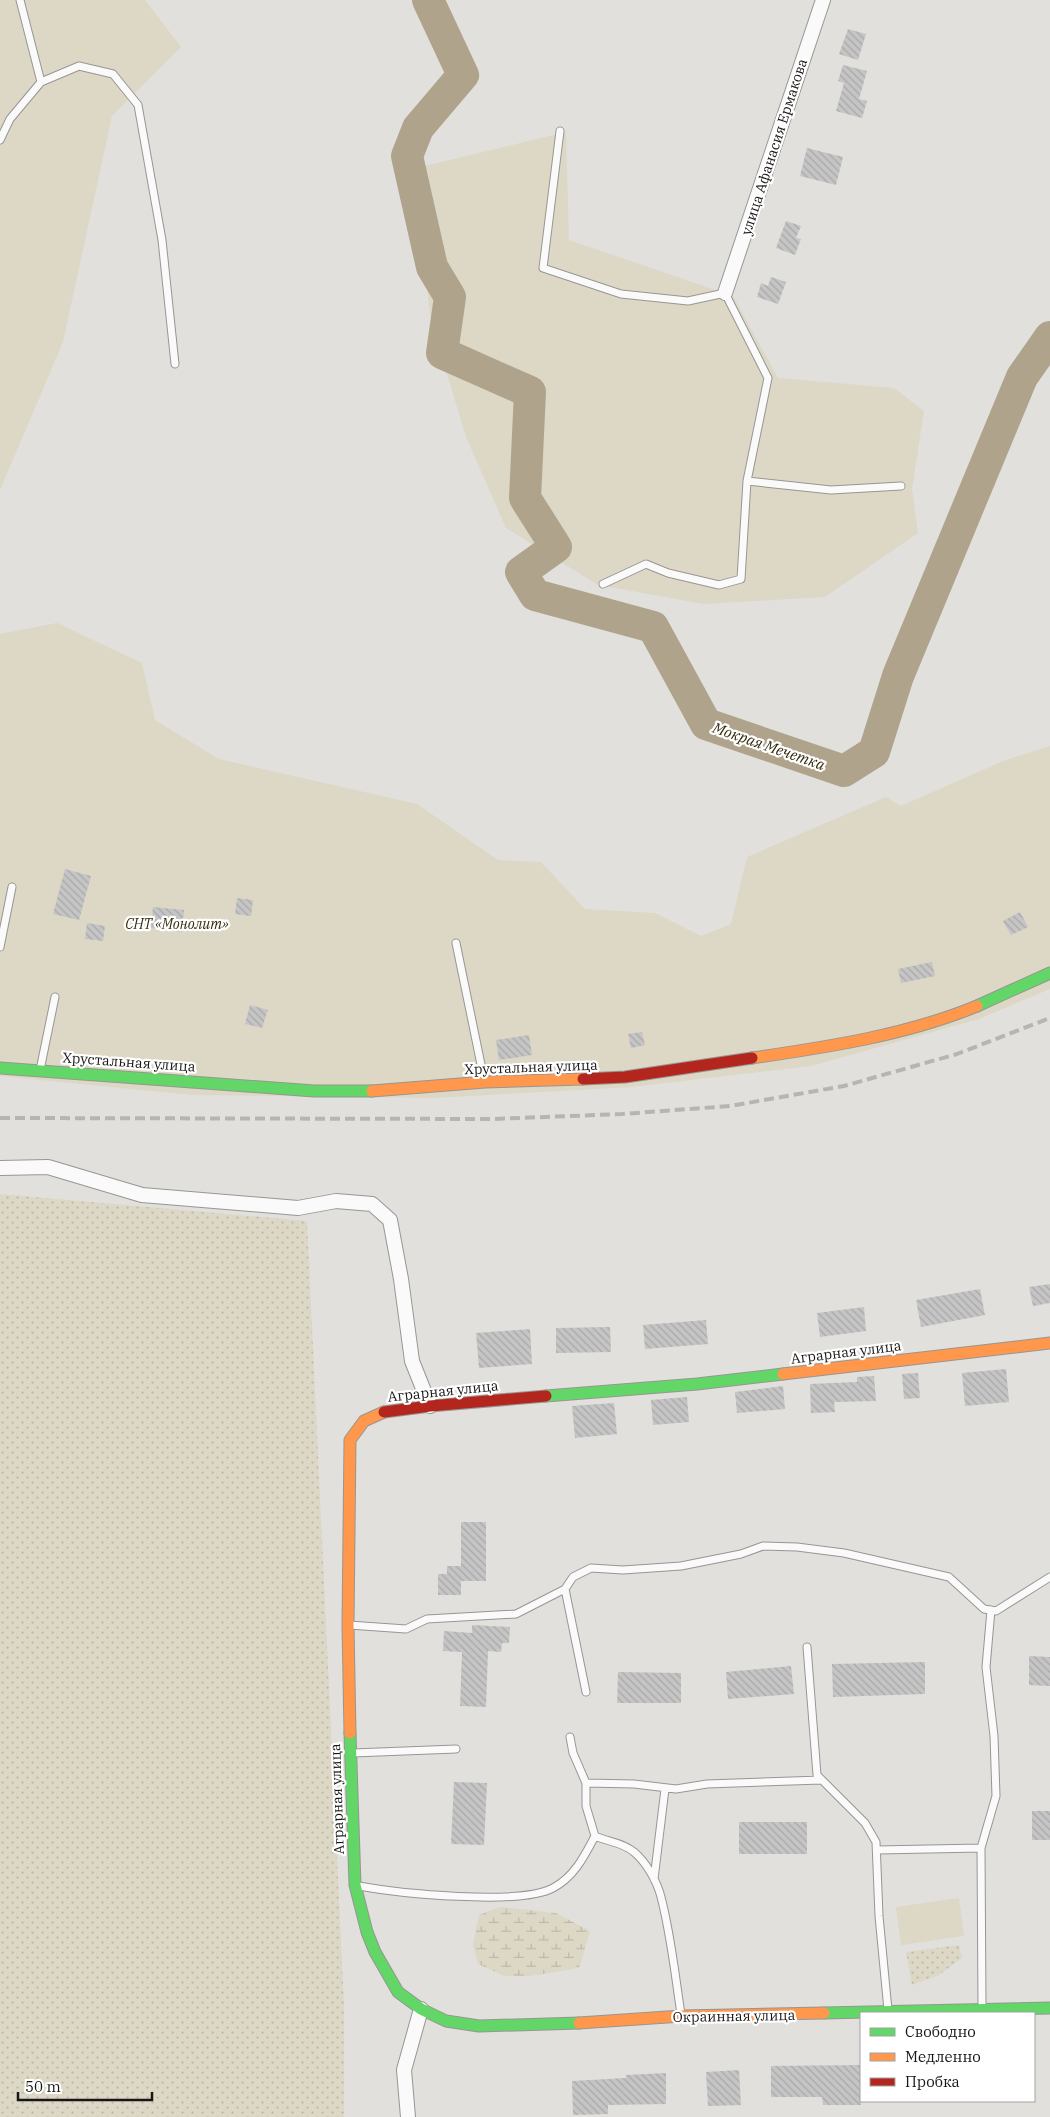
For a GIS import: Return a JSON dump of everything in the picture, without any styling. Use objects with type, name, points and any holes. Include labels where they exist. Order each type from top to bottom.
[{"type":"street","name":"улица Афанасия Ермакова","points":[[725,293],[823,0]]},
{"type":"street","name":"Хрустальная улица","points":[[0,1068],[314,1091],[390,1091],[484,1082],[624,1078],[808,1050],[903,1030],[955,1015],[1050,973]]},
{"type":"street","points":[[0,1168],[48,1167],[142,1195],[298,1208],[336,1200],[372,1204],[390,1220],[401,1279],[412,1361],[430,1406]]},
{"type":"street","name":"Аграрная улица","points":[[398,1992],[375,1952],[367,1932],[355,1885],[348,1625],[350,1440],[364,1421],[379,1413],[430,1406],[697,1384],[1050,1343]]},
{"type":"street","name":"Окраинная улица","points":[[398,1992],[421,2009],[446,2021],[479,2026],[544,2025],[682,2016],[860,2013]]},
{"type":"street","name":"Окраинная улица","points":[[889,2012],[1050,2008]]},
{"type":"street","points":[[408,2117],[404,2070],[421,2009]]},
{"type":"lane","points":[[20,0],[41,82]]},
{"type":"lane","points":[[0,140],[10,119],[41,82],[79,66],[113,74],[138,106],[162,240],[175,364]]},
{"type":"lane","points":[[560,131],[543,268],[621,294],[688,301],[725,293],[768,378],[747,481],[741,579],[719,585],[668,573],[646,564],[603,584]]},
{"type":"lane","points":[[747,481],[832,490],[901,486]]},
{"type":"lane","points":[[0,947],[12,887]]},
{"type":"lane","points":[[456,943],[484,1082]]},
{"type":"lane","points":[[40,1070],[55,997]]},
{"type":"lane","points":[[348,1625],[406,1629],[426,1619],[516,1614],[565,1589],[573,1577],[591,1568],[623,1570],[681,1566],[741,1554],[763,1546],[797,1547],[853,1555],[949,1577],[984,1609],[996,1611],[1050,1577]]},
{"type":"lane","points":[[565,1589],[586,1692]]},
{"type":"lane","points":[[982,2010],[981,1848],[996,1796],[994,1736],[986,1667],[991,1610]]},
{"type":"lane","points":[[807,1647],[817,1775],[865,1823],[876,1842],[879,1916],[889,2012]]},
{"type":"lane","points":[[355,1885],[427,1895],[489,1897],[534,1894],[552,1889],[570,1876],[582,1862],[595,1836],[586,1806],[586,1783],[570,1737]]},
{"type":"lane","points":[[350,1753],[456,1750]]},
{"type":"lane","points":[[586,1783],[634,1784],[676,1789],[707,1784],[821,1780]]},
{"type":"lane","points":[[654,1880],[665,1789]]},
{"type":"lane","points":[[595,1836],[618,1842],[633,1851],[645,1864],[654,1880],[661,1895],[682,2016]]},
{"type":"lane","points":[[877,1850],[981,1848]]},
{"type":"green space","points":[[0,0],[145,0],[181,47],[112,116],[63,342],[0,490]]},
{"type":"green space","points":[[566,132],[569,240],[733,296],[778,378],[894,388],[924,411],[912,489],[918,533],[825,597],[704,604],[598,585],[506,528],[466,437],[431,321],[412,169]]},
{"type":"green space","name":"СНТ «Монолит»","points":[[57,623],[142,663],[155,720],[219,759],[417,804],[498,860],[541,862],[585,909],[655,913],[701,936],[731,924],[747,857],[886,797],[901,806],[1003,761],[1050,746],[1050,989],[979,1019],[811,1066],[632,1087],[434,1098],[192,1095],[0,1076],[0,634]]},
{"type":"green space","points":[[0,1194],[307,1221],[344,2006],[344,2117],[0,2117]]},
{"type":"green space","points":[[959,1898],[964,1936],[901,1945],[896,1907]]},
{"type":"green space","points":[[500,1907],[556,1913],[590,1931],[579,1968],[530,1976],[504,1976],[478,1964],[473,1945],[479,1915]]},
{"type":"green space","points":[[959,1945],[962,1958],[939,1975],[912,1985],[906,1952]]},
{"type":"building","points":[[848,29],[866,34],[858,60],[839,54]]},
{"type":"building","points":[[843,65],[867,71],[859,99],[867,101],[862,118],[836,111],[844,83],[838,81]]},
{"type":"building","points":[[807,148],[843,157],[836,185],[800,176]]},
{"type":"building","points":[[786,221],[801,226],[796,238],[801,239],[795,255],[776,248]]},
{"type":"building","points":[[771,277],[786,282],[778,304],[757,297],[761,283],[768,286]]},
{"type":"building","points":[[65,869],[91,876],[79,920],[53,914]]},
{"type":"building","points":[[237,898],[253,900],[251,916],[235,914]]},
{"type":"building","points":[[153,907],[184,910],[182,932],[151,928]]},
{"type":"building","points":[[1020,912],[1028,927],[1011,935],[1003,921]]},
{"type":"building","points":[[87,923],[105,926],[103,941],[85,939]]},
{"type":"building","points":[[932,962],[935,976],[901,983],[898,969]]},
{"type":"building","points":[[250,1005],[268,1010],[262,1028],[245,1024]]},
{"type":"building","points":[[642,1032],[645,1045],[631,1048],[628,1034]]},
{"type":"building","points":[[529,1035],[532,1055],[499,1060],[496,1040]]},
{"type":"building","points":[[1050,1284],[1050,1303],[1033,1306],[1029,1287]]},
{"type":"building","points":[[980,1289],[985,1315],[921,1327],[916,1300]]},
{"type":"building","points":[[864,1307],[866,1331],[820,1337],[817,1313]]},
{"type":"building","points":[[706,1320],[708,1344],[645,1349],[643,1325]]},
{"type":"building","points":[[610,1327],[611,1352],[556,1353],[556,1328]]},
{"type":"building","points":[[530,1329],[532,1364],[479,1368],[476,1333]]},
{"type":"building","points":[[1006,1369],[1009,1402],[965,1406],[962,1373]]},
{"type":"building","points":[[918,1373],[920,1398],[904,1399],[902,1374]]},
{"type":"building","points":[[874,1376],[876,1401],[834,1402],[835,1412],[811,1413],[810,1384],[857,1382],[857,1377]]},
{"type":"building","points":[[783,1386],[785,1409],[737,1413],[735,1392]]},
{"type":"building","points":[[687,1397],[689,1422],[653,1425],[651,1400]]},
{"type":"building","points":[[614,1403],[617,1434],[575,1438],[572,1406]]},
{"type":"building","points":[[461,1522],[486,1522],[486,1581],[461,1581],[461,1595],[438,1595],[438,1574],[447,1574],[447,1566],[461,1566]]},
{"type":"building","points":[[472,1625],[510,1627],[509,1643],[502,1643],[501,1652],[488,1651],[486,1707],[460,1706],[462,1652],[443,1651],[444,1631],[472,1633]]},
{"type":"building","points":[[1029,1656],[1050,1657],[1050,1686],[1029,1685]]},
{"type":"building","points":[[925,1662],[925,1694],[833,1697],[832,1664]]},
{"type":"building","points":[[791,1666],[794,1694],[728,1699],[726,1672]]},
{"type":"building","points":[[618,1672],[681,1673],[681,1703],[617,1703]]},
{"type":"building","points":[[454,1782],[487,1783],[484,1845],[451,1844]]},
{"type":"building","points":[[1032,1811],[1050,1811],[1050,1840],[1032,1840]]},
{"type":"building","points":[[739,1822],[807,1822],[807,1854],[739,1854]]},
{"type":"building","points":[[860,2065],[861,2105],[823,2105],[822,2097],[771,2097],[771,2066]]},
{"type":"building","points":[[739,2070],[741,2105],[708,2106],[706,2072]]},
{"type":"building","points":[[666,2073],[666,2104],[608,2105],[608,2114],[573,2115],[572,2081],[626,2078],[626,2075]]},
{"type":"waterway","name":"Мокрая Мечетка","points":[[428,0],[463,75],[418,128],[407,156],[432,267],[450,297],[442,353],[530,392],[525,498],[556,547],[521,572],[535,595],[653,627],[706,724],[844,771],[874,752],[898,676],[1022,377],[1050,337]]},
{"type":"railway","points":[[0,1118],[493,1119],[622,1114],[730,1106],[844,1086],[957,1054],[1050,1018]]},
{"type":"traffic: fast","points":[[977,1006],[1050,973]]},
{"type":"traffic: fast","points":[[0,1068],[314,1091],[372,1091]]},
{"type":"traffic: fast","points":[[546,1396],[697,1384],[783,1374]]},
{"type":"traffic: fast","points":[[350,1733],[355,1885],[367,1932],[375,1952],[398,1992],[421,2009],[446,2021],[479,2026],[579,2023]]},
{"type":"traffic: fast","points":[[869,2012],[1050,2008]]},
{"type":"traffic: fast","points":[[824,2013],[860,2012]]},
{"type":"traffic: slow","points":[[752,1058],[867,1039],[923,1025],[977,1006]]},
{"type":"traffic: slow","points":[[372,1091],[485,1082],[583,1079]]},
{"type":"traffic: slow","points":[[783,1374],[1050,1343]]},
{"type":"traffic: slow","points":[[350,1733],[348,1625],[350,1440],[364,1421],[384,1412]]},
{"type":"traffic: slow","points":[[579,2023],[682,2016],[824,2013]]},
{"type":"traffic: jam","points":[[583,1079],[625,1077],[752,1058]]},
{"type":"traffic: jam","points":[[384,1412],[546,1396]]}]
